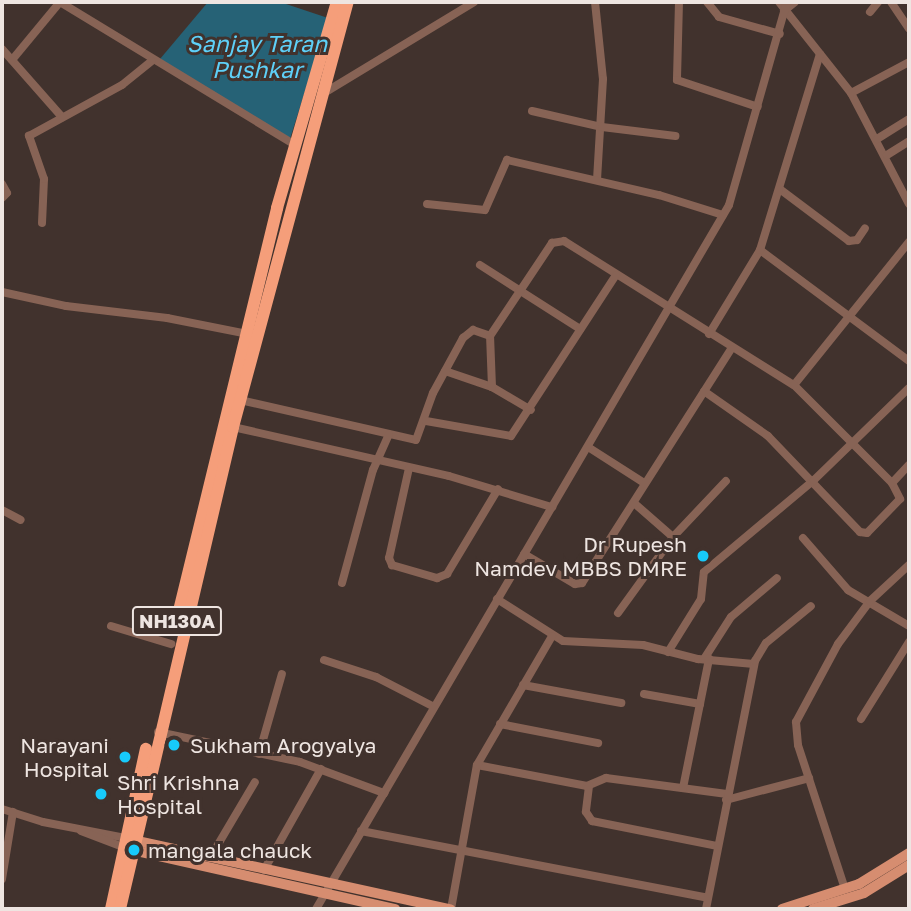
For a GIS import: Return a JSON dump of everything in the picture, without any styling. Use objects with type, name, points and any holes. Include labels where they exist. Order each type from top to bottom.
[{"type":"highway","name":"NH130A","points":[[121,909],[130,844],[171,644],[240,400],[295,145],[337,2]]},
{"type":"highway","name":"NH130A","points":[[130,844],[158,732],[191,579],[253,335],[348,2]]},
{"type":"main road","points":[[130,844],[264,870],[327,891],[451,909]]},
{"type":"main road","points":[[130,844],[395,909]]},
{"type":"main road","points":[[782,909],[848,899],[909,853]]},
{"type":"main road","points":[[813,909],[848,899],[909,865]]},
{"type":"street","points":[[12,60],[60,2],[152,61],[295,145]]},
{"type":"street","points":[[319,96],[474,2]]},
{"type":"street","points":[[596,2],[602,127],[597,180]]},
{"type":"street","points":[[679,2],[677,80],[758,107]]},
{"type":"street","points":[[706,2],[723,19],[780,34]]},
{"type":"street","points":[[779,2],[851,93],[887,155],[909,204]]},
{"type":"street","points":[[316,909],[552,506],[670,311],[723,215],[780,34],[787,2]]},
{"type":"street","points":[[784,11],[795,2]]},
{"type":"street","points":[[870,12],[878,2]]},
{"type":"street","points":[[891,2],[909,29]]},
{"type":"street","points":[[2,50],[62,117]]},
{"type":"street","points":[[709,334],[760,250],[781,190],[820,54]]},
{"type":"street","points":[[42,223],[44,179],[29,136],[122,85],[152,61]]},
{"type":"street","points":[[851,93],[909,62]]},
{"type":"street","points":[[532,111],[602,127],[675,136]]},
{"type":"street","points":[[877,139],[909,119]]},
{"type":"street","points":[[887,155],[909,141]]},
{"type":"street","points":[[427,204],[485,210],[502,163],[507,160],[597,180],[723,215]]},
{"type":"street","points":[[2,184],[7,193],[2,198]]},
{"type":"street","points":[[781,190],[849,241],[855,241],[864,228]]},
{"type":"street","points":[[492,387],[490,336],[552,243],[560,241],[731,349],[794,385],[892,483],[900,499],[864,534],[768,436],[704,391]]},
{"type":"street","points":[[794,385],[909,242]]},
{"type":"street","points":[[760,250],[909,361]]},
{"type":"street","points":[[480,265],[580,328]]},
{"type":"street","points":[[426,421],[506,438],[531,410],[580,328],[616,275]]},
{"type":"street","points":[[2,292],[66,306],[167,318],[253,335]]},
{"type":"street","points":[[240,400],[416,440],[426,421],[433,393],[471,331],[490,336]]},
{"type":"street","points":[[524,554],[580,584],[731,349]]},
{"type":"street","points":[[445,371],[492,387],[531,410]]},
{"type":"street","points":[[668,652],[701,599],[704,572],[814,481],[909,388]]},
{"type":"street","points":[[233,427],[498,489],[552,506]]},
{"type":"street","points":[[342,583],[376,461],[389,434]]},
{"type":"street","points":[[588,447],[644,483]]},
{"type":"street","points":[[892,483],[909,466]]},
{"type":"street","points":[[409,468],[388,558],[393,565],[437,578],[447,574],[498,489]]},
{"type":"street","points":[[618,613],[673,537],[726,481]]},
{"type":"street","points":[[634,503],[673,537]]},
{"type":"street","points":[[2,510],[21,520]]},
{"type":"street","points":[[803,538],[841,584],[908,623]]},
{"type":"street","points":[[848,899],[796,737],[800,711],[832,653],[870,601],[909,565]]},
{"type":"street","points":[[683,788],[707,659],[731,617],[777,578]]},
{"type":"street","points":[[497,599],[552,636],[570,642],[587,639],[643,645],[707,659],[754,664]]},
{"type":"street","points":[[706,909],[754,664],[766,643],[811,606]]},
{"type":"street","points":[[111,626],[171,644]]},
{"type":"street","points":[[451,909],[477,765],[552,636]]},
{"type":"street","points":[[862,719],[909,642]]},
{"type":"street","points":[[324,660],[376,677],[434,707]]},
{"type":"street","points":[[259,754],[282,674]]},
{"type":"street","points":[[523,685],[621,703]]},
{"type":"street","points":[[644,694],[700,704]]},
{"type":"street","points":[[500,724],[598,743]]},
{"type":"street","points":[[158,732],[321,769],[384,793]]},
{"type":"street","points":[[477,765],[589,786],[606,778],[727,797],[809,778]]},
{"type":"street","points":[[264,870],[321,769]]},
{"type":"street","points":[[210,858],[255,782]]},
{"type":"street","points":[[589,786],[586,812],[592,821],[718,846]]},
{"type":"street","points":[[2,809],[130,844]]},
{"type":"street","points":[[2,879],[13,812]]},
{"type":"street","points":[[361,831],[708,898]]},
{"type":"water","name":"Sanjay Taran Pushkar","points":[[208,2],[280,2],[328,18],[289,142],[160,59]]},
{"type":"place","name":"Dr Rupesh Namdev MBBS DMRE","points":[[703,556]]},
{"type":"place","name":"Sukham Arogyalya","points":[[174,745]]},
{"type":"place","name":"Narayani Hospital","points":[[125,757]]},
{"type":"place","name":"Shri Krishna Hospital","points":[[101,794]]},
{"type":"place","name":"mangala chauck","points":[[134,850]]}]
